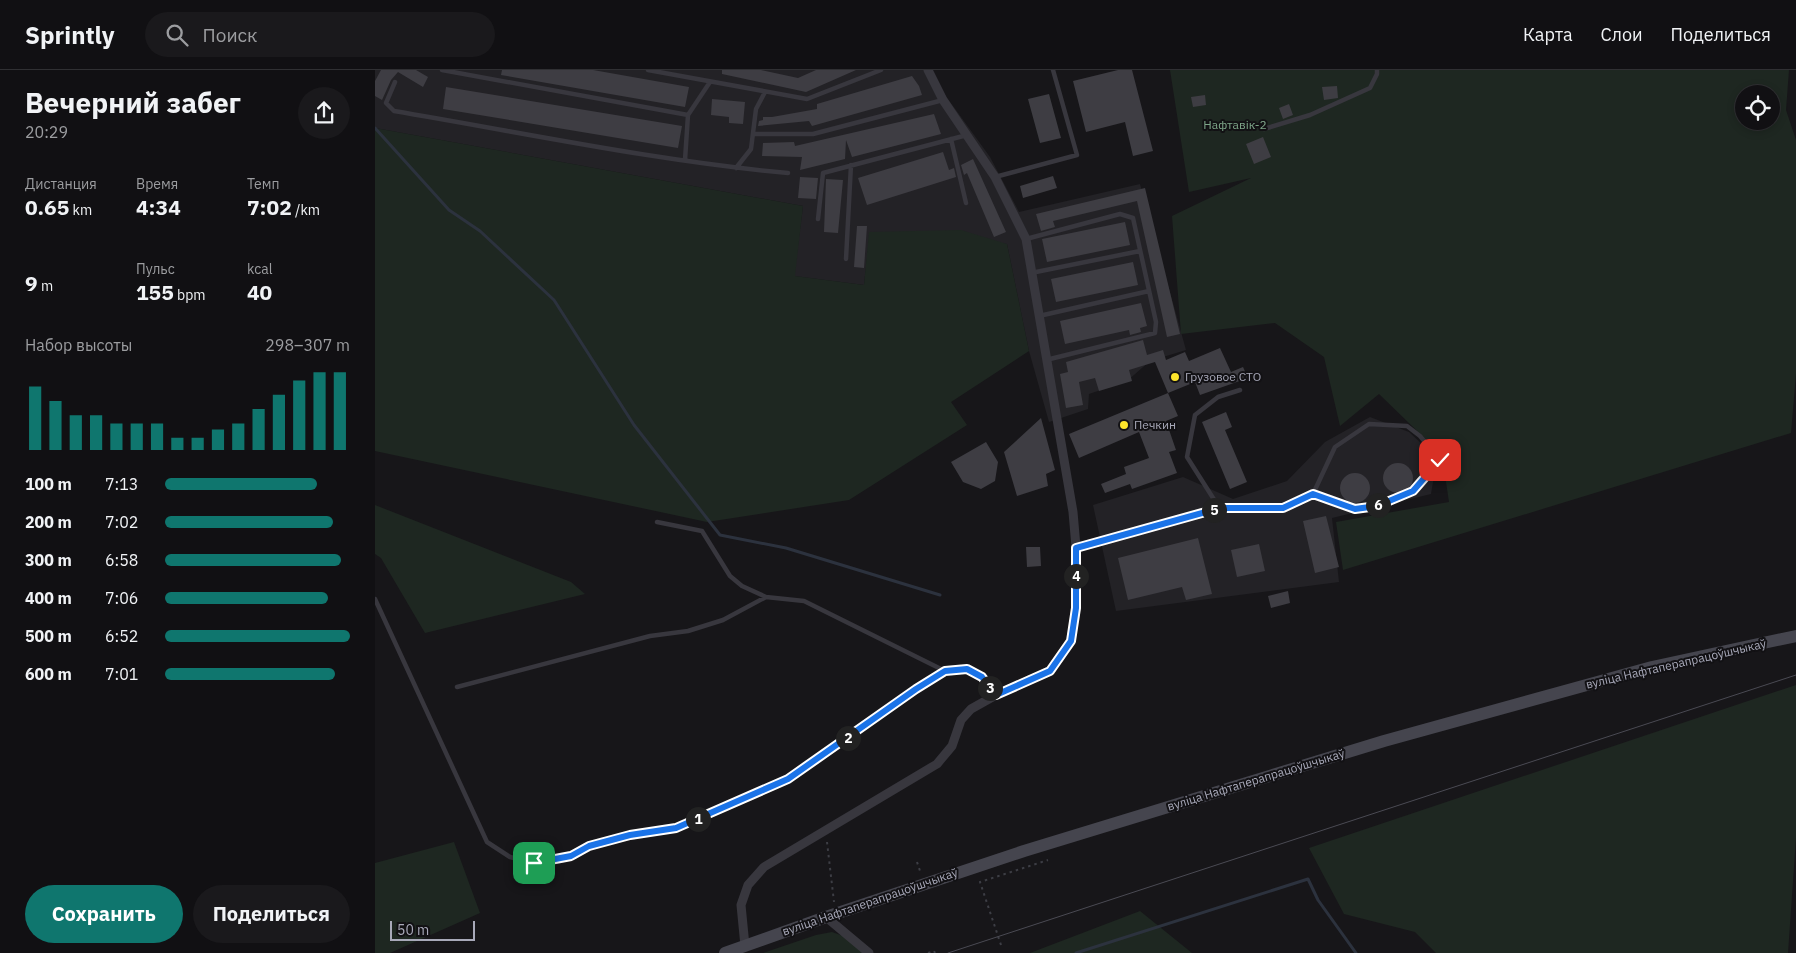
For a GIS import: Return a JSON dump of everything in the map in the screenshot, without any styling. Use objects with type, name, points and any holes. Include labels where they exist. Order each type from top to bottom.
[{"type":"main road","name":"вуліца Нафтаперапрацоўшчыкаў","points":[[725,953],[831,915],[1034,848],[1384,741],[1652,667],[1796,636]]},
{"type":"street","points":[[745,946],[741,905],[748,885],[764,867],[937,764],[952,746],[961,720],[971,709],[996,695],[1050,671],[1071,641],[1076,608],[1076,548],[1073,512],[1026,239],[995,177],[943,100],[927,70]]},
{"type":"street","points":[[831,915],[869,953]]},
{"type":"lane","points":[[442,70],[688,114]]},
{"type":"lane","points":[[648,70],[807,99],[879,70]]},
{"type":"lane","points":[[995,177],[1077,155],[1053,70]]},
{"type":"lane","points":[[1264,129],[1310,115],[1370,88],[1377,70]]},
{"type":"lane","points":[[395,82],[386,103],[394,111],[685,160],[736,168],[788,173]]},
{"type":"lane","points":[[685,160],[688,114],[710,82]]},
{"type":"lane","points":[[736,168],[751,149],[756,109],[765,92]]},
{"type":"lane","points":[[754,134],[813,134],[943,100]]},
{"type":"lane","points":[[818,219],[823,173],[967,135]]},
{"type":"lane","points":[[951,139],[965,204]]},
{"type":"lane","points":[[846,259],[851,165]]},
{"type":"lane","points":[[1026,239],[1120,214],[1133,218],[1156,322],[1155,333],[1046,360]]},
{"type":"lane","points":[[1031,273],[1140,251]]},
{"type":"lane","points":[[1039,316],[1149,291]]},
{"type":"lane","points":[[1220,508],[1187,457],[1195,415],[1218,397],[1240,390]]},
{"type":"lane","points":[[1076,548],[1220,508],[1283,508],[1313,494],[1335,447],[1369,424],[1407,426],[1420,436],[1440,460],[1413,491],[1377,506],[1355,509],[1313,494]]},
{"type":"lane","points":[[657,522],[702,531],[730,576],[741,586],[766,598],[804,601],[945,671]]},
{"type":"lane","points":[[457,687],[650,636],[688,631],[723,620],[766,598]]},
{"type":"lane","points":[[375,599],[487,842],[510,857],[534,863],[571,856],[589,846],[630,835],[676,828],[788,779],[916,689],[945,671],[967,669],[982,677],[996,695]]},
{"type":"path","points":[[825,830],[831,915]]},
{"type":"path","points":[[1001,946],[980,882],[1048,860]]},
{"type":"path","points":[[928,953],[934,951],[935,953]]},
{"type":"shaded area","points":[[375,70],[927,70],[990,157],[1019,212],[1140,184],[1186,350],[1150,361],[1127,381],[1089,394],[1088,409],[1049,422],[1029,351],[1007,244],[870,232],[864,285],[794,276],[803,206],[375,128]]},
{"type":"shaded area","points":[[1370,417],[1409,432],[1437,458],[1431,494],[1332,518],[1339,582],[1116,611],[1093,505],[1183,477],[1233,499],[1287,481],[1325,442]]},
{"type":"green space","name":"Нафтавік-2","points":[[1170,70],[1789,70],[1786,110],[1796,140],[1796,374],[1791,433],[1343,570],[1336,522],[1449,502],[1442,455],[1379,394],[1340,426],[1324,357],[1275,323],[1181,334],[1172,216],[1251,178],[1189,192]]},
{"type":"green space","points":[[375,128],[803,206],[795,276],[864,285],[869,232],[961,230],[1007,244],[1029,351],[951,402],[967,425],[849,500],[707,522],[375,451]]},
{"type":"green space","points":[[375,505],[571,582],[585,594],[425,633],[381,558],[375,554]]},
{"type":"green space","points":[[1796,685],[1796,838],[1788,953],[1436,953],[1415,932],[1344,914],[1309,848]]},
{"type":"green space","points":[[454,842],[480,913],[390,953],[375,953],[375,863]]},
{"type":"green space","points":[[1140,911],[1192,953],[1030,953]]},
{"type":"green space","points":[[832,932],[843,936],[864,953],[763,953],[816,935]]},
{"type":"building","points":[[381,70],[416,70],[428,77],[423,87],[398,72],[391,80],[382,100],[375,96],[375,81]]},
{"type":"building","points":[[502,70],[593,70],[689,87],[685,107],[501,75]]},
{"type":"building","points":[[722,70],[761,70],[798,78],[816,70],[856,70],[806,92],[722,74]]},
{"type":"building","points":[[1118,70],[1132,70],[1153,151],[1133,156],[1125,122],[1086,132],[1073,81]]},
{"type":"building","points":[[912,76],[919,86],[922,95],[812,126],[809,121],[758,126],[759,121],[763,120],[763,117],[817,109],[817,104]]},
{"type":"building","points":[[1337,86],[1338,98],[1324,100],[1322,87]]},
{"type":"building","points":[[446,87],[682,126],[678,148],[443,109]]},
{"type":"building","points":[[1049,94],[1061,138],[1040,143],[1028,99]]},
{"type":"building","points":[[1205,95],[1206,105],[1193,107],[1191,97]]},
{"type":"building","points":[[712,99],[745,102],[743,124],[729,123],[729,117],[711,115]]},
{"type":"building","points":[[1289,104],[1293,115],[1283,119],[1279,108]]},
{"type":"building","points":[[934,114],[941,134],[852,157],[846,140],[845,159],[800,170],[802,157],[762,156],[763,143],[794,142],[795,146]]},
{"type":"building","points":[[1263,137],[1271,157],[1254,164],[1246,144]]},
{"type":"building","points":[[943,152],[949,170],[954,168],[956,177],[867,205],[858,178]]},
{"type":"building","points":[[973,159],[1006,232],[994,237],[967,173],[964,175],[961,165]]},
{"type":"building","points":[[1053,176],[1057,188],[1023,198],[1020,186]]},
{"type":"building","points":[[800,177],[818,178],[816,199],[798,198]]},
{"type":"building","points":[[826,179],[843,180],[838,233],[824,232]]},
{"type":"building","points":[[1145,188],[1180,334],[1167,337],[1137,201],[1053,221],[1055,227],[1041,231],[1036,214]]},
{"type":"building","points":[[1125,222],[1130,245],[1047,262],[1042,239]]},
{"type":"building","points":[[857,226],[867,226],[864,268],[854,267]]},
{"type":"building","points":[[1133,262],[1138,285],[1056,302],[1051,279]]},
{"type":"building","points":[[1141,303],[1147,326],[1140,328],[1141,332],[1130,335],[1129,330],[1065,344],[1060,321]]},
{"type":"building","points":[[1143,340],[1147,355],[1163,350],[1166,360],[1185,352],[1189,361],[1220,348],[1231,372],[1243,367],[1248,378],[1200,395],[1195,382],[1168,393],[1155,362],[1129,370],[1132,381],[1099,391],[1095,378],[1079,382],[1083,405],[1066,408],[1060,374],[1068,372],[1066,362]]},
{"type":"building","points":[[1168,393],[1178,416],[1166,421],[1176,450],[1169,452],[1177,473],[1132,489],[1130,484],[1105,493],[1101,484],[1126,474],[1124,467],[1149,458],[1139,432],[1079,458],[1069,434]]},
{"type":"building","points":[[1226,412],[1232,427],[1225,430],[1247,482],[1230,489],[1202,422]]},
{"type":"building","points":[[1041,418],[1055,470],[1046,474],[1048,486],[1017,496],[1004,452]]},
{"type":"building","points":[[986,442],[998,462],[995,481],[981,489],[963,482],[951,462]]},
{"type":"building","points":[[1398,463],[1409,467],[1413,478],[1409,489],[1398,493],[1387,489],[1383,478],[1387,467]]},
{"type":"building","points":[[1355,473],[1366,477],[1370,488],[1366,499],[1355,503],[1344,499],[1340,488],[1344,477]]},
{"type":"building","points":[[1326,516],[1339,567],[1315,573],[1303,521]]},
{"type":"building","points":[[1198,538],[1212,594],[1186,600],[1182,587],[1128,600],[1118,558]]},
{"type":"building","points":[[1259,544],[1265,571],[1237,577],[1231,550]]},
{"type":"building","points":[[1026,547],[1040,547],[1041,566],[1027,567]]},
{"type":"building","points":[[1288,591],[1290,603],[1271,608],[1268,596]]},
{"type":"waterway","points":[[375,128],[449,210],[480,231],[554,300],[634,425],[720,535],[786,548],[940,595]]},
{"type":"waterway","points":[[1076,953],[1308,879],[1318,900],[1356,953]]},
{"type":"tram line","points":[[948,953],[1796,675]]},
{"type":"place","name":"Грузовое СТО","points":[[1175,377]]},
{"type":"place","name":"Печкин","points":[[1124,425]]},
{"type":"route","points":[[534,863],[571,856],[589,846],[630,835],[676,828],[788,779],[916,689],[945,671],[967,669],[982,677],[996,695],[1050,671],[1071,641],[1076,608],[1076,548],[1220,508],[1283,508],[1313,494],[1355,509],[1377,506],[1413,491],[1440,460]]}]
